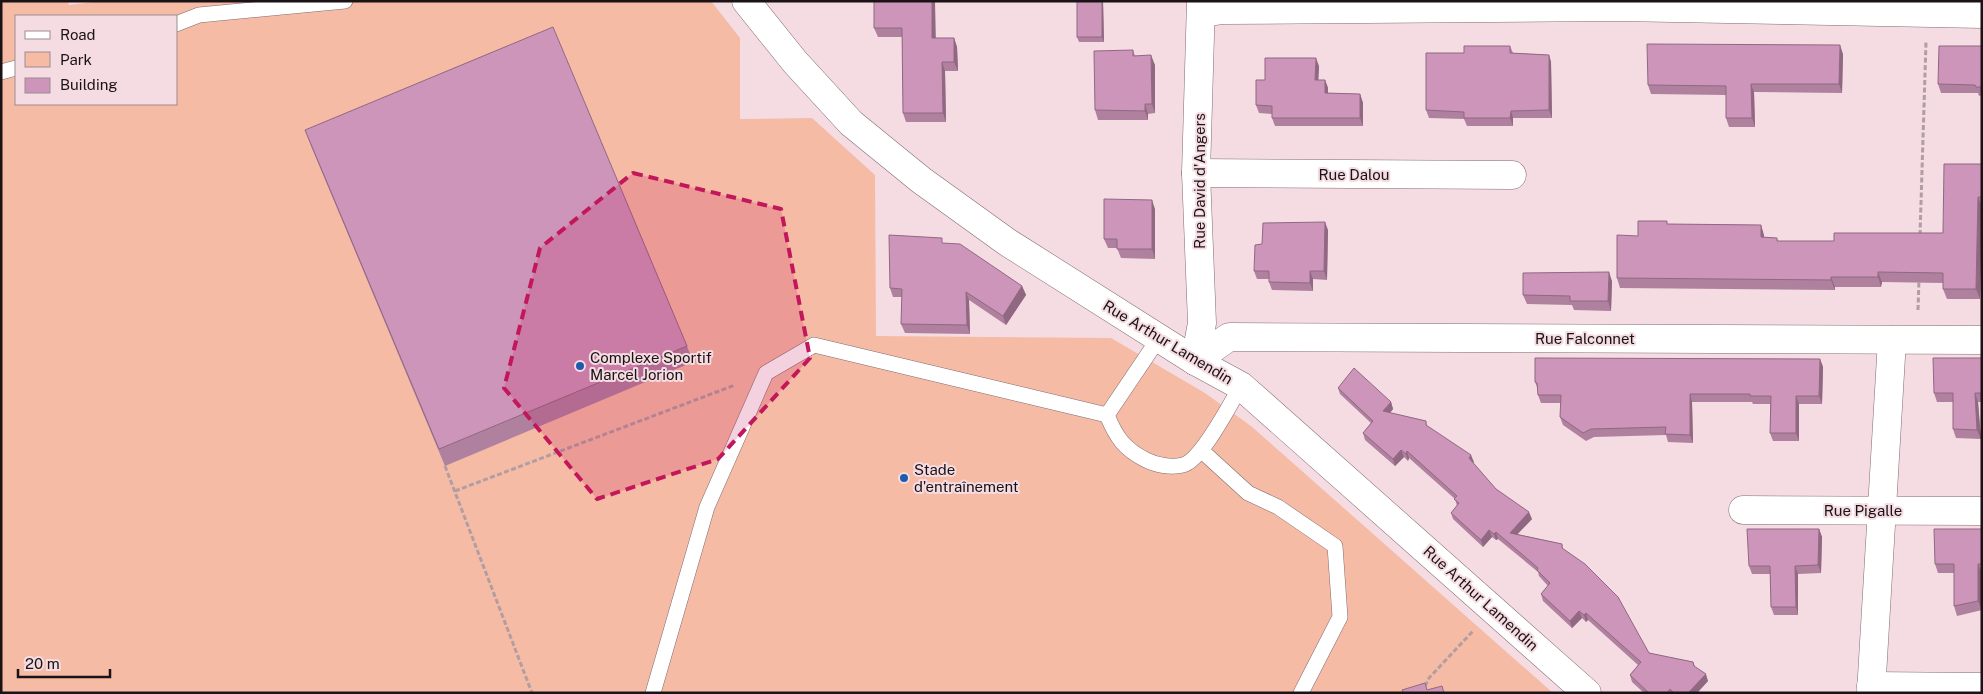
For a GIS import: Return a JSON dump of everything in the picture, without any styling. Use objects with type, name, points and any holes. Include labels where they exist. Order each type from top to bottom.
[{"type":"street","name":"Rue Arthur Lamendin","points":[[746,1],[795,62],[851,123],[865,135],[921,180],[1007,242],[1195,361],[1241,386],[1587,693]]},
{"type":"street","points":[[1201,7],[1223,10],[1619,4],[1912,10],[1982,14]]},
{"type":"street","name":"Rue David d'Angers","points":[[1195,361],[1202,323],[1196,173],[1201,7]]},
{"type":"street","name":"Rue Dalou","points":[[1196,173],[1512,175]]},
{"type":"street","name":"Rue Falconnet","points":[[1195,361],[1229,337],[1982,340]]},
{"type":"street","points":[[1904,340],[1883,510],[1871,690],[1982,687]]},
{"type":"street","name":"Rue Pigalle","points":[[1743,510],[1982,511]]},
{"type":"lane","points":[[178,23],[199,16],[345,1]]},
{"type":"lane","points":[[1,72],[15,68]]},
{"type":"lane","points":[[1107,415],[1159,338]]},
{"type":"lane","points":[[653,693],[707,507],[766,373],[814,345],[1107,415]]},
{"type":"lane","points":[[1107,415],[1116,436],[1136,455],[1157,465],[1184,465],[1202,451],[1241,386]]},
{"type":"lane","points":[[1202,451],[1248,493],[1278,507],[1335,546],[1340,617],[1301,693]]},
{"type":"path","points":[[1912,10],[1920,242]]},
{"type":"path","points":[[1904,340],[1919,271]]},
{"type":"path","points":[[455,491],[766,373]]},
{"type":"path","points":[[445,466],[532,693]]},
{"type":"path","points":[[1422,693],[1429,678],[1494,609]]},
{"type":"highlighted area","points":[[633,173],[781,209],[810,358],[718,459],[597,499],[504,388],[540,248]]},
{"type":"green space","name":"Complexe Sportif Marcel Jorion","points":[[1,1],[68,1],[69,5],[102,1],[711,1],[740,38],[740,119],[812,118],[875,175],[876,336],[1111,338],[1205,393],[1251,426],[1553,693],[1,693]]},
{"type":"building","points":[[874,1],[932,1],[932,38],[954,38],[954,62],[942,62],[943,113],[903,113],[902,28],[874,28]]},
{"type":"building","points":[[1077,1],[1102,1],[1102,37],[1077,37]]},
{"type":"building","points":[[553,27],[687,346],[439,449],[305,130]]},
{"type":"building","points":[[1647,44],[1840,45],[1839,84],[1751,84],[1752,118],[1726,118],[1726,86],[1648,85]]},
{"type":"building","points":[[1464,46],[1510,46],[1510,53],[1549,55],[1549,110],[1511,111],[1510,118],[1464,118],[1464,112],[1426,110],[1426,53],[1464,53]]},
{"type":"building","points":[[1939,46],[1982,46],[1982,87],[1976,87],[1975,85],[1938,84]]},
{"type":"building","points":[[1133,50],[1133,56],[1151,55],[1152,104],[1145,104],[1145,111],[1095,110],[1094,51]]},
{"type":"building","points":[[1265,58],[1316,58],[1315,80],[1325,80],[1325,93],[1360,94],[1360,118],[1272,118],[1272,106],[1256,105],[1256,80],[1265,80]]},
{"type":"building","points":[[1944,164],[1982,164],[1982,197],[1978,197],[1976,289],[1943,289],[1943,273],[1878,272],[1878,277],[1831,277],[1831,280],[1617,278],[1617,235],[1638,236],[1638,221],[1667,221],[1667,224],[1761,225],[1761,237],[1777,238],[1777,241],[1834,241],[1834,233],[1943,233]]},
{"type":"building","points":[[1104,199],[1152,200],[1152,249],[1117,249],[1117,239],[1104,239]]},
{"type":"building","points":[[1325,222],[1324,271],[1310,271],[1310,283],[1269,282],[1269,271],[1254,271],[1255,245],[1262,244],[1263,223]]},
{"type":"building","points":[[889,235],[942,238],[942,243],[960,244],[1022,286],[1003,316],[966,292],[967,325],[901,324],[902,289],[890,288]]},
{"type":"building","points":[[1609,272],[1608,301],[1570,301],[1570,296],[1523,295],[1523,273]]},
{"type":"building","points":[[1535,358],[1820,359],[1819,396],[1796,396],[1796,433],[1770,433],[1771,396],[1690,394],[1690,435],[1665,434],[1666,427],[1591,429],[1583,433],[1560,417],[1561,395],[1538,395],[1537,383],[1535,382]]},
{"type":"building","points":[[1933,358],[1982,358],[1982,393],[1975,393],[1977,430],[1953,429],[1953,393],[1934,393]]},
{"type":"building","points":[[1354,368],[1391,402],[1383,411],[1426,421],[1426,425],[1471,455],[1469,458],[1496,489],[1529,512],[1510,533],[1562,544],[1562,548],[1585,564],[1618,597],[1649,653],[1693,662],[1694,666],[1706,674],[1688,693],[1674,693],[1670,689],[1667,693],[1649,693],[1630,675],[1641,662],[1586,613],[1584,615],[1579,611],[1570,621],[1541,594],[1550,583],[1537,570],[1538,568],[1496,532],[1494,534],[1489,530],[1481,540],[1451,513],[1459,503],[1454,499],[1457,496],[1407,451],[1406,454],[1401,450],[1393,459],[1363,433],[1373,421],[1338,388]]},
{"type":"building","points":[[1747,529],[1819,529],[1818,565],[1795,566],[1796,607],[1771,607],[1770,566],[1749,566]]},
{"type":"building","points":[[1934,529],[1982,529],[1982,564],[1978,564],[1978,601],[1954,606],[1954,564],[1935,564]]},
{"type":"building","points":[[1425,683],[1427,690],[1442,686],[1444,693],[1403,693],[1402,690]]},
{"type":"place","name":"Complexe Sportif Marcel Jorion","points":[[580,366]]},
{"type":"place","name":"Stade d'entraînement","points":[[904,478]]}]
